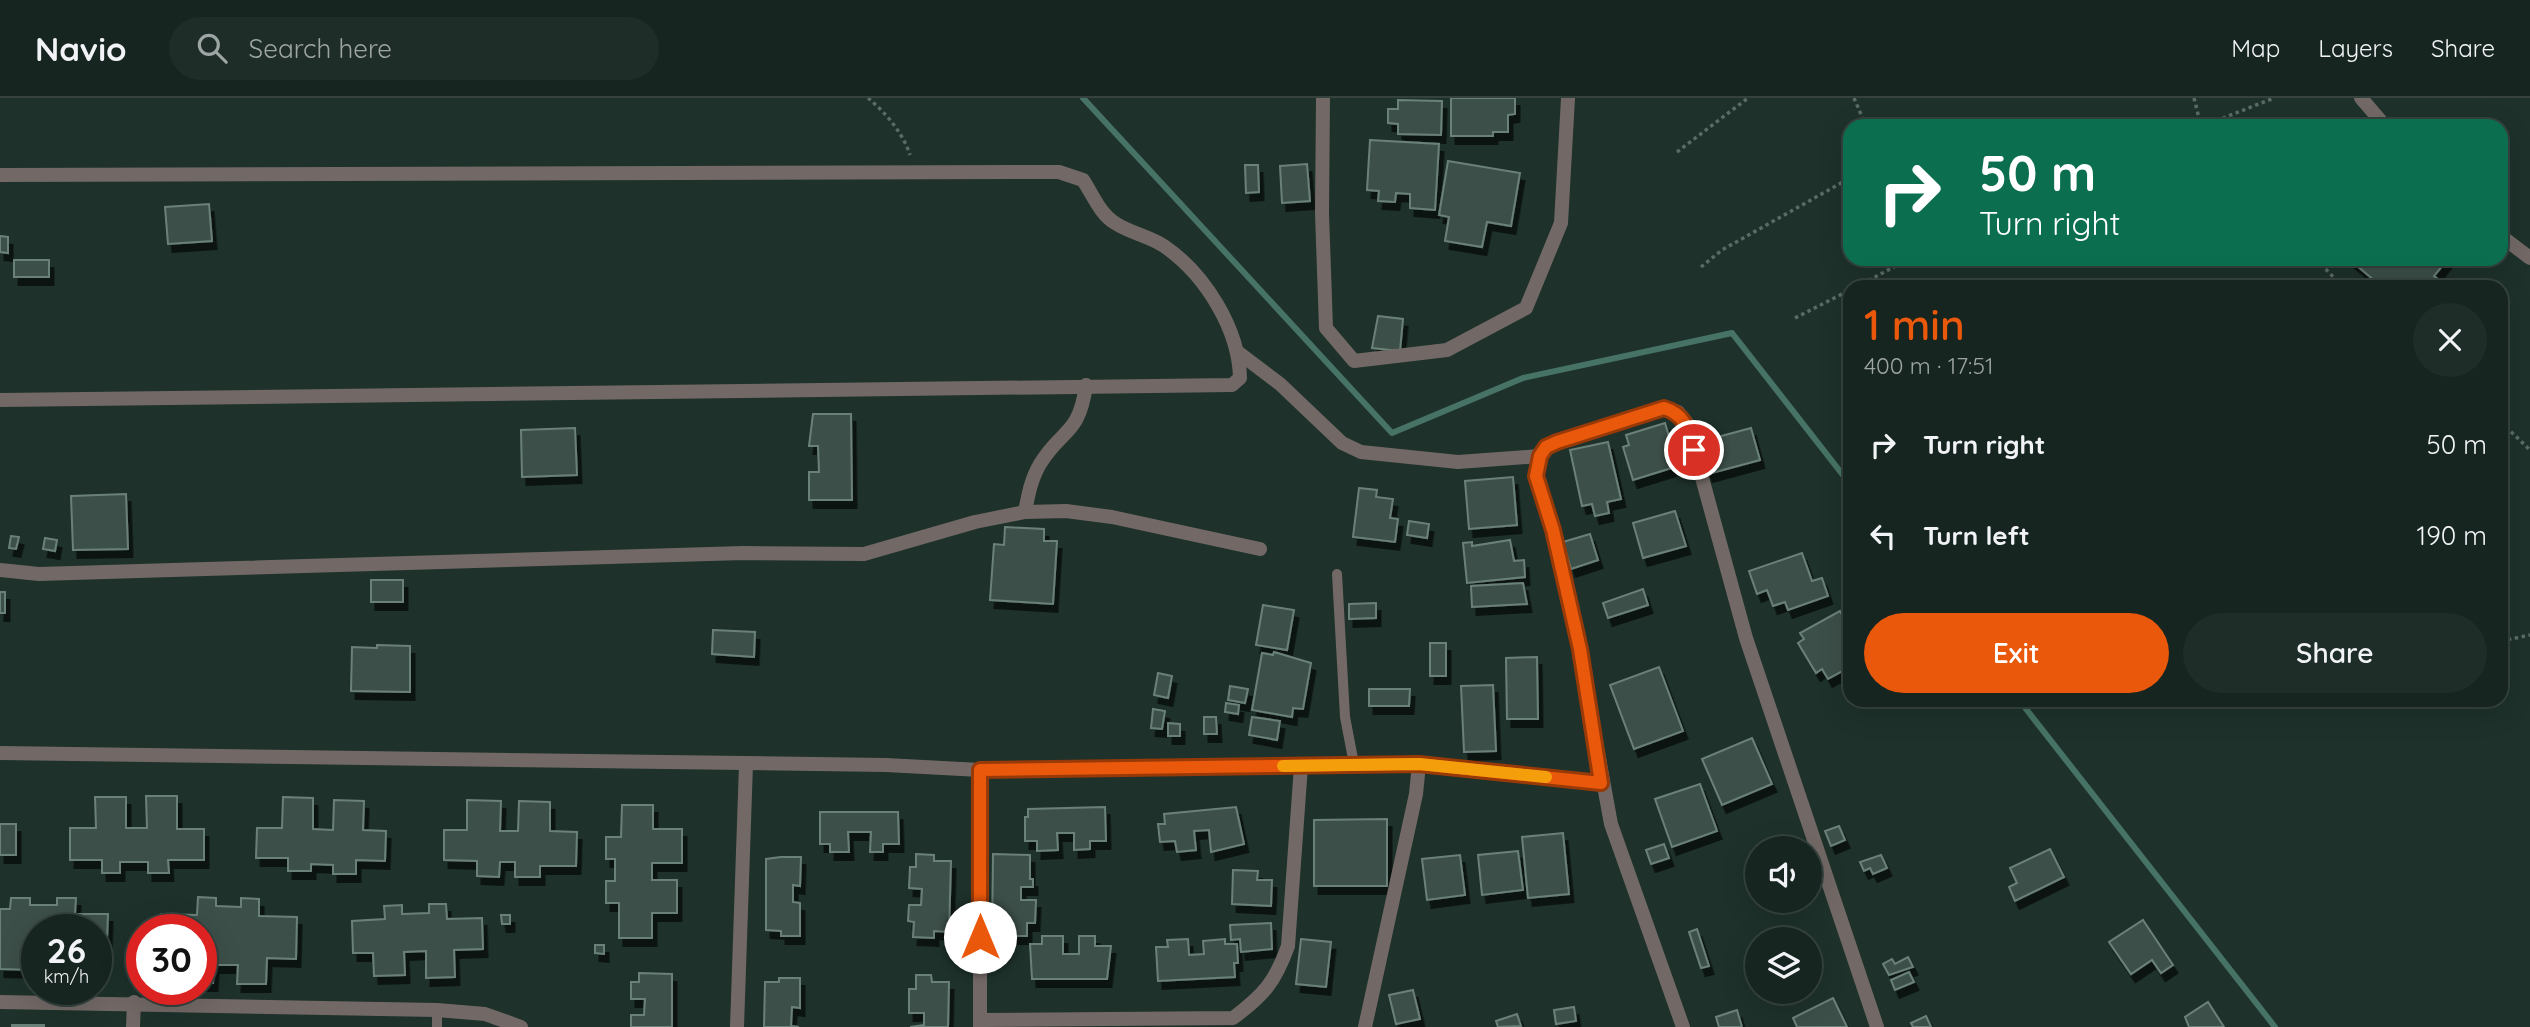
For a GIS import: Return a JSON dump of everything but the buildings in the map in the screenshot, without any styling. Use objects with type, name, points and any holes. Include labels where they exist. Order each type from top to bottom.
[{"type":"street","points":[[1323,98],[1322,213],[1326,328],[1354,361],[1447,350],[1526,308],[1561,223],[1568,98]]},
{"type":"street","points":[[2361,98],[2379,119]]},
{"type":"street","points":[[0,175],[1059,172],[1083,180],[1102,211],[1115,224],[1164,246],[1191,271],[1223,315],[1239,353],[1240,378],[1232,385],[0,400]]},
{"type":"street","points":[[2508,241],[2530,258]]},
{"type":"street","points":[[1239,353],[1280,384],[1342,443],[1361,452],[1458,462],[1540,456]]},
{"type":"street","points":[[1026,512],[1028,493],[1040,465],[1074,428],[1083,410],[1086,385]]},
{"type":"street","points":[[1683,1027],[1617,844],[1601,783],[1580,649],[1553,530],[1536,476],[1540,456],[1546,447],[1645,412],[1664,408],[1678,412],[1687,423],[1746,638],[1877,1027]]},
{"type":"street","points":[[0,570],[39,574],[743,553],[864,554],[975,522],[1026,512],[1066,511],[1112,517],[1260,549]]},
{"type":"street","points":[[0,752],[886,765],[980,770],[1419,764],[1601,783]]},
{"type":"street","points":[[737,1027],[746,764]]},
{"type":"street","points":[[1365,1027],[1416,794],[1419,764]]},
{"type":"street","points":[[980,770],[980,1024],[1198,1024],[1233,1018],[1262,997],[1278,974],[1288,946],[1301,766]]},
{"type":"street","points":[[0,1002],[126,1002]]},
{"type":"street","points":[[217,1004],[437,1010],[485,1014],[521,1027]]},
{"type":"street","points":[[133,1027],[134,1005]]},
{"type":"lane","points":[[1336,574],[1345,717],[1354,764]]},
{"type":"lane","points":[[437,1010],[437,1027]]},
{"type":"path","points":[[868,98],[880,107],[906,143],[915,173]]},
{"type":"path","points":[[1677,152],[1748,98]]},
{"type":"path","points":[[1854,98],[1863,119]]},
{"type":"path","points":[[2194,98],[2200,119]]},
{"type":"path","points":[[2220,119],[2274,98]]},
{"type":"path","points":[[1701,267],[1722,250],[1843,182]]},
{"type":"path","points":[[1869,280],[1896,266]]},
{"type":"path","points":[[2323,266],[2336,280]]},
{"type":"path","points":[[1796,318],[1843,294]]},
{"type":"path","points":[[2508,429],[2530,450]]},
{"type":"path","points":[[2508,640],[2530,635]]},
{"type":"waterway","points":[[1083,98],[1392,433],[1523,378],[1732,333],[1843,475]]},
{"type":"waterway","points":[[2024,707],[2275,1027]]},
{"type":"slow traffic","points":[[1283,766],[1419,764],[1546,777]]},
{"type":"route","points":[[980,937],[980,770],[1419,764],[1601,783],[1580,649],[1553,530],[1536,476],[1536,464],[1546,447],[1557,442],[1664,408],[1678,412],[1687,423],[1694,450]]}]
